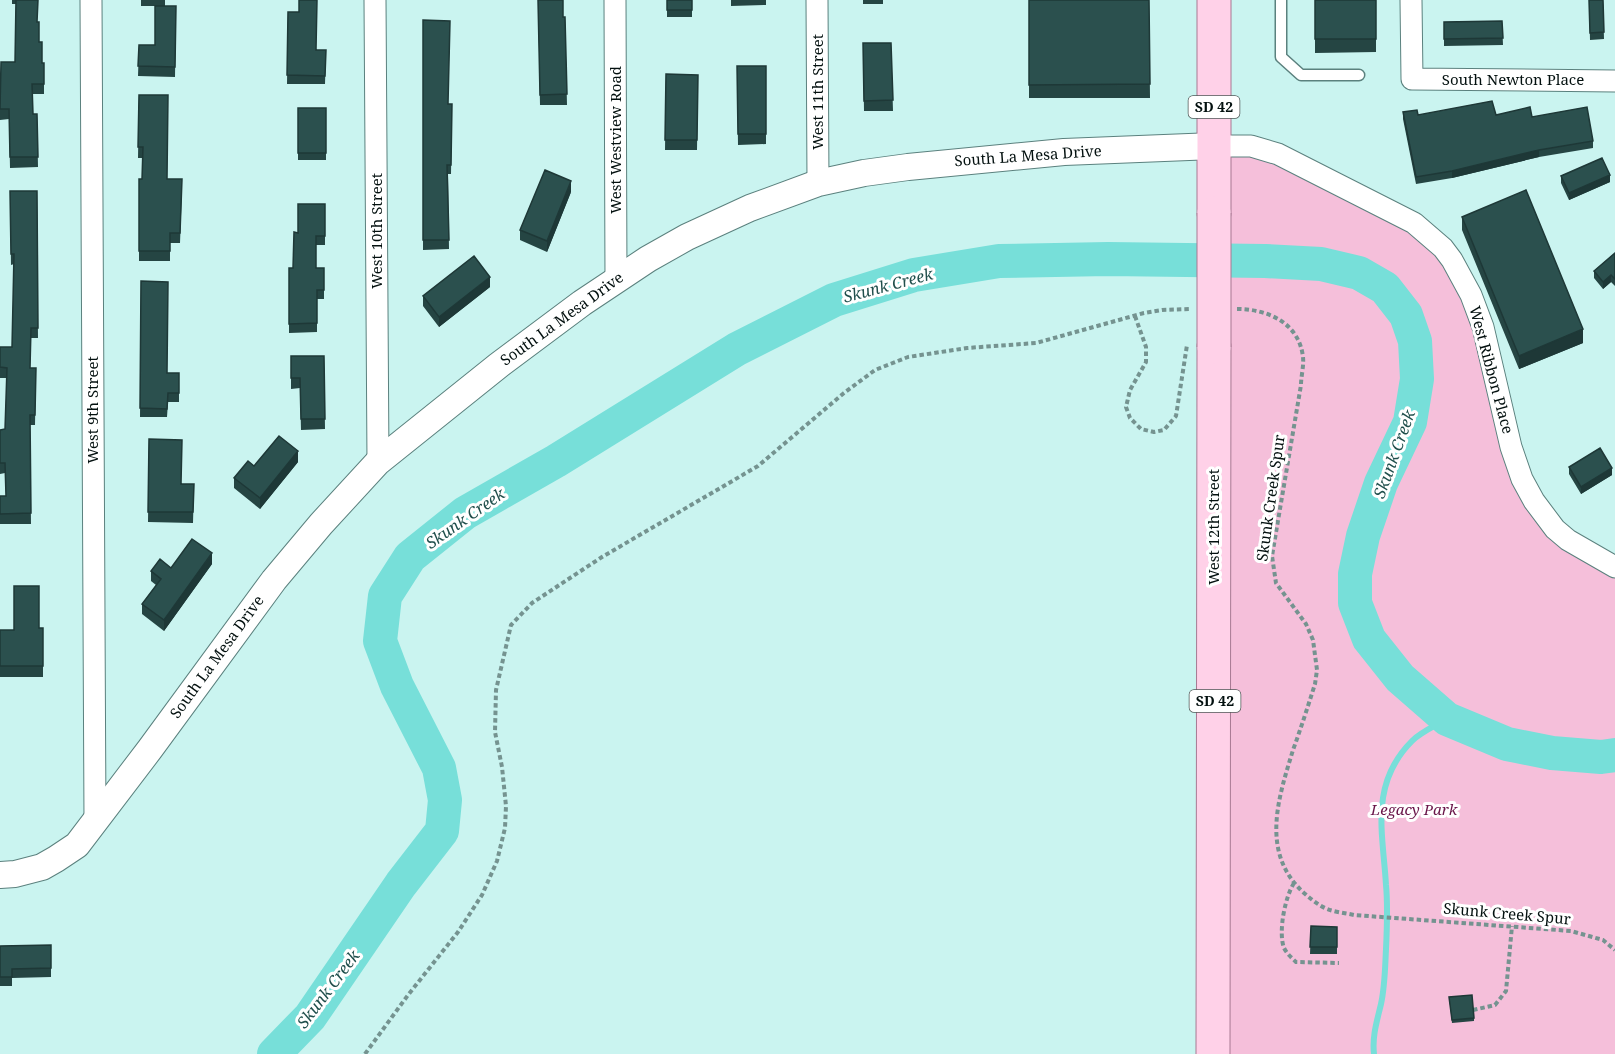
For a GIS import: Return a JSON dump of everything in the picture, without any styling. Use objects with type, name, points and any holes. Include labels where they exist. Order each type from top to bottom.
[{"type":"main road","name":"West 12th Street","points":[[1213,1054],[1214,0]]},
{"type":"street","name":"West 9th Street","points":[[91,0],[95,821]]},
{"type":"street","name":"West 10th Street","points":[[375,0],[378,462]]},
{"type":"street","name":"West Westview Road","points":[[615,0],[616,279]]},
{"type":"street","name":"West 11th Street","points":[[817,0],[818,183]]},
{"type":"street","name":"South Newton Place","points":[[1411,0],[1412,79],[1615,82]]},
{"type":"street","name":"South La Mesa Drive","points":[[0,875],[42,867],[77,845],[274,580],[378,462],[499,364],[616,279],[687,237],[750,208],[818,183],[886,170],[966,161],[1064,152],[1214,146]]},
{"type":"street","name":"West Ribbon Place","points":[[1214,146],[1251,146],[1278,154],[1414,223],[1443,248],[1471,295],[1483,327],[1511,447],[1522,479],[1534,501],[1556,529],[1568,540],[1615,567]]},
{"type":"lane","points":[[1281,0],[1281,57],[1301,75],[1359,75]]},
{"type":"path","name":"Skunk Creek Spur","points":[[1214,324],[1246,309],[1263,312],[1292,328],[1300,341],[1303,359],[1301,386],[1272,556],[1276,582],[1306,624],[1313,640],[1317,670],[1315,684],[1281,788],[1277,808],[1279,852],[1285,869],[1294,883],[1316,903],[1328,909],[1354,915],[1512,926],[1585,934],[1603,940],[1615,950]]},
{"type":"path","points":[[365,1054],[458,932],[482,895],[497,861],[505,828],[506,806],[495,732],[496,690],[511,625],[532,603],[602,557],[758,466],[844,393],[875,370],[908,357],[968,348],[1036,343],[1162,310],[1214,324]]},
{"type":"path","points":[[1135,316],[1146,347],[1146,362],[1130,390],[1126,407],[1130,418],[1141,429],[1154,432],[1164,430],[1176,416],[1189,331],[1214,324]]},
{"type":"path","points":[[1294,883],[1284,903],[1283,945],[1287,954],[1296,962],[1340,963]]},
{"type":"path","points":[[1473,1010],[1495,1005],[1506,991],[1512,926]]},
{"type":"path","points":[[1313,963],[1313,969]]},
{"type":"green space","name":"Legacy Park","points":[[1214,146],[1278,154],[1414,223],[1452,260],[1534,501],[1615,567],[1615,1054],[1213,1054]]},
{"type":"building","points":[[16,0],[38,0],[37,22],[39,22],[39,42],[42,42],[44,84],[32,84],[33,114],[37,114],[38,157],[10,157],[9,109],[0,109],[1,62],[15,62]]},
{"type":"building","points":[[299,0],[317,0],[316,50],[326,50],[325,76],[287,75],[288,12],[299,12]]},
{"type":"building","points":[[538,0],[563,0],[567,94],[540,95]]},
{"type":"building","points":[[667,0],[692,0],[692,10],[667,10]]},
{"type":"building","points":[[1029,0],[1149,0],[1150,84],[1029,85]]},
{"type":"building","points":[[1315,0],[1376,0],[1376,39],[1315,39]]},
{"type":"building","points":[[1589,0],[1603,0],[1604,32],[1590,33]]},
{"type":"building","points":[[155,6],[176,6],[175,67],[138,66],[139,45],[155,45]]},
{"type":"building","points":[[423,20],[450,21],[448,104],[452,104],[451,165],[447,165],[449,240],[423,240]]},
{"type":"building","points":[[1502,21],[1503,38],[1444,39],[1444,22]]},
{"type":"building","points":[[863,43],[891,43],[893,100],[864,101]]},
{"type":"building","points":[[737,66],[766,66],[766,134],[738,134]]},
{"type":"building","points":[[666,74],[698,75],[697,140],[665,140]]},
{"type":"building","points":[[139,95],[168,95],[167,179],[182,179],[180,233],[170,233],[170,251],[139,251],[139,179],[142,179],[143,147],[138,147]]},
{"type":"building","points":[[1492,101],[1496,115],[1530,107],[1532,117],[1587,107],[1593,141],[1539,150],[1452,171],[1416,177],[1403,112],[1417,110],[1418,115]]},
{"type":"building","points":[[298,108],[326,108],[326,153],[298,153]]},
{"type":"building","points":[[1602,158],[1610,175],[1569,193],[1561,176]]},
{"type":"building","points":[[545,170],[571,181],[547,241],[520,230]]},
{"type":"building","points":[[1526,190],[1583,329],[1519,356],[1462,217]]},
{"type":"building","points":[[10,191],[37,191],[38,328],[31,328],[30,368],[36,368],[35,415],[30,415],[31,513],[0,514],[0,496],[6,496],[5,463],[0,463],[0,430],[5,429],[7,368],[0,367],[0,347],[12,347],[14,254],[11,254]]},
{"type":"building","points":[[298,204],[325,204],[325,236],[316,236],[316,268],[324,268],[324,290],[317,290],[317,323],[289,324],[289,268],[293,268],[294,232],[298,233]]},
{"type":"building","points":[[1615,253],[1615,279],[1611,275],[1603,282],[1594,271]]},
{"type":"building","points":[[474,256],[490,277],[439,317],[423,296]]},
{"type":"building","points":[[141,281],[168,282],[167,373],[179,373],[179,393],[168,393],[167,409],[140,408]]},
{"type":"building","points":[[291,356],[324,356],[325,419],[301,419],[300,378],[291,378]]},
{"type":"building","points":[[279,436],[298,451],[260,498],[234,478],[248,461],[254,466]]},
{"type":"building","points":[[149,439],[182,440],[181,484],[194,484],[193,512],[148,512]]},
{"type":"building","points":[[1600,448],[1612,468],[1581,487],[1569,467]]},
{"type":"building","points":[[192,539],[212,553],[164,620],[142,604],[161,579],[151,571],[160,559],[171,568]]},
{"type":"building","points":[[14,586],[39,586],[39,628],[43,628],[43,666],[0,666],[0,630],[14,630]]},
{"type":"building","points":[[1311,926],[1337,927],[1337,947],[1310,947]]},
{"type":"building","points":[[51,945],[51,968],[12,969],[12,977],[0,977],[0,946]]},
{"type":"building","points":[[1472,995],[1474,1018],[1452,1020],[1449,997]]},
{"type":"waterway","name":"Skunk Creek","points":[[274,1054],[310,1017],[401,884],[442,831],[445,800],[439,768],[397,686],[380,641],[385,596],[410,557],[465,513],[556,461],[737,349],[834,300],[914,275],[999,261],[1108,259],[1265,261],[1321,264],[1359,273],[1385,288],[1406,315],[1415,341],[1417,379],[1410,422],[1381,483],[1363,536],[1355,574],[1355,603],[1369,639],[1400,678],[1447,719],[1507,744],[1552,753],[1601,757],[1615,755]]},
{"type":"waterway","points":[[1374,1054],[1374,1035],[1384,984],[1387,933],[1387,893],[1382,828],[1384,792],[1389,774],[1398,757],[1412,741],[1447,719]]}]
